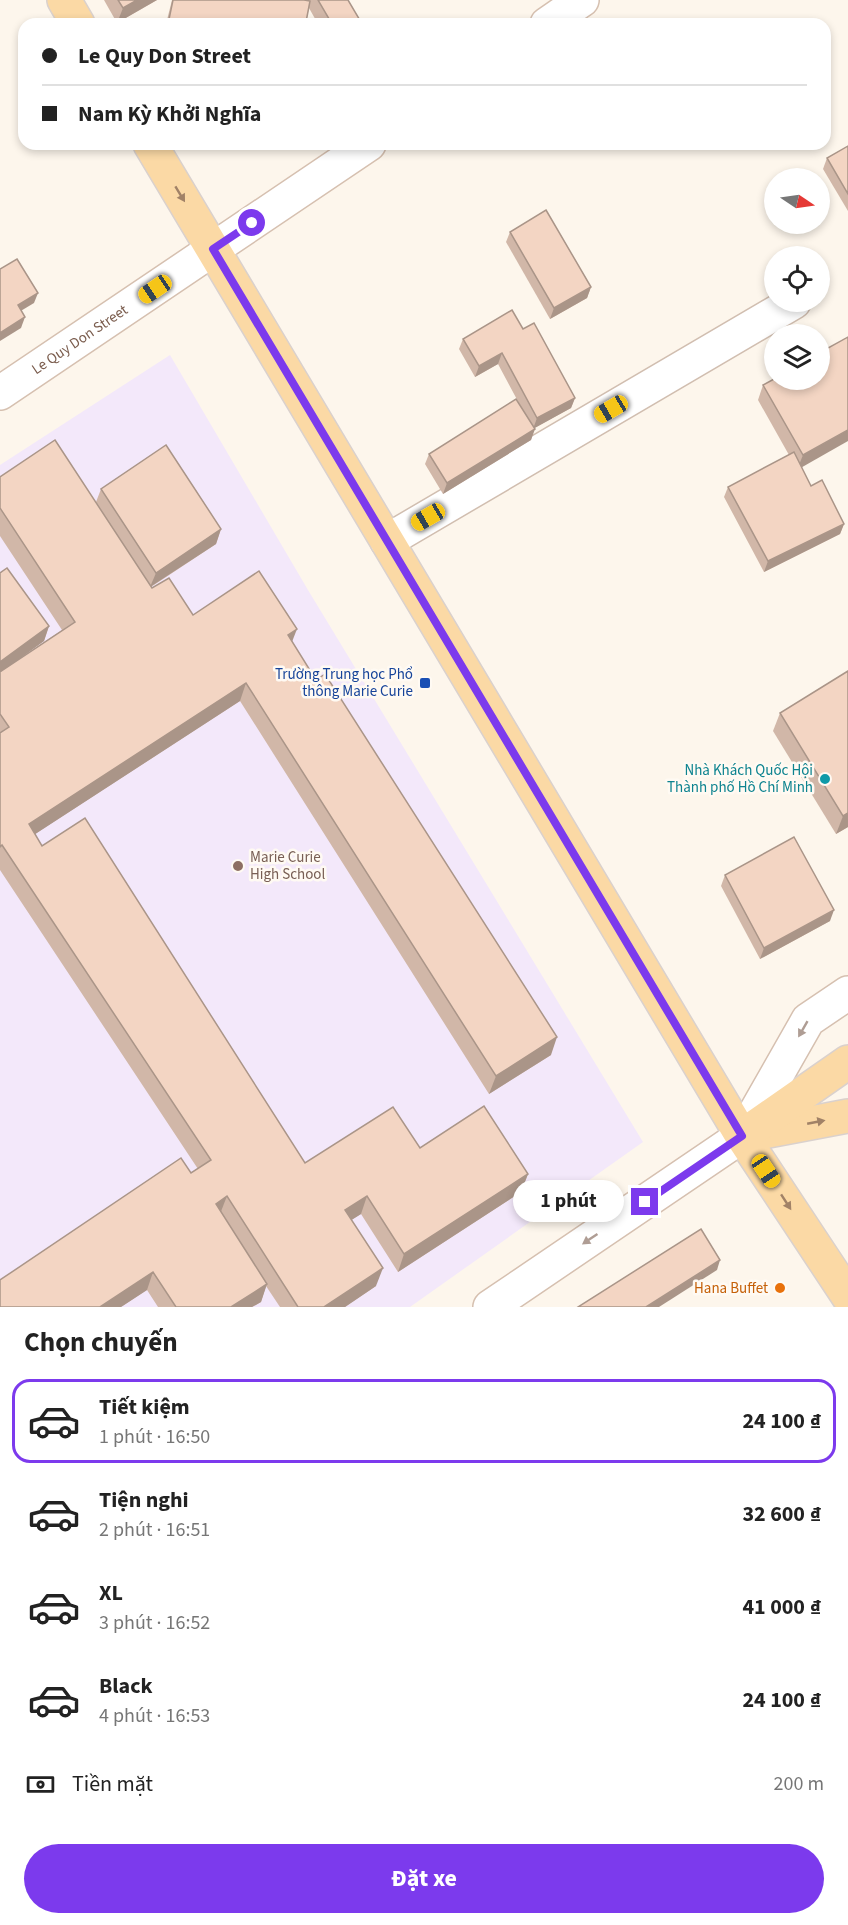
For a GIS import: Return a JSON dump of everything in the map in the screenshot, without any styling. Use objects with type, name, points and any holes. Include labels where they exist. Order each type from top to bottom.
[{"type":"main road","points":[[64,0],[74,18]]},
{"type":"main road","points":[[154,150],[742,1136],[848,1296]]},
{"type":"main road","points":[[742,1136],[848,1062]]},
{"type":"main road","points":[[742,1136],[848,1116]]},
{"type":"street","points":[[556,18],[582,0]]},
{"type":"street","name":"Le Quy Don Street","points":[[0,393],[360,150]]},
{"type":"street","points":[[387,541],[777,312]]},
{"type":"street","points":[[490,1307],[742,1136],[808,1020],[848,993]]},
{"type":"shaded area","name":"Marie Curie High School","points":[[170,355],[308,590],[643,1142],[410,1307],[0,1307],[0,465]]},
{"type":"building","points":[[118,0],[137,0],[123,8]]},
{"type":"building","points":[[173,0],[310,1],[307,18],[169,18]]},
{"type":"building","points":[[318,0],[348,0],[359,18],[328,18]]},
{"type":"building","points":[[848,146],[848,194],[827,158]]},
{"type":"building","points":[[546,210],[591,287],[554,308],[510,232]]},
{"type":"building","points":[[17,259],[38,293],[18,305],[25,317],[0,333],[0,269]]},
{"type":"building","points":[[512,310],[523,329],[534,323],[575,398],[537,418],[502,353],[479,366],[463,339]]},
{"type":"building","points":[[848,337],[848,430],[803,455],[766,390],[830,390],[830,347]]},
{"type":"building","points":[[516,399],[535,429],[447,483],[429,454]]},
{"type":"building","points":[[55,440],[152,588],[169,578],[193,615],[259,571],[297,629],[288,635],[316,680],[325,674],[557,1037],[496,1076],[246,683],[29,824],[42,846],[85,818],[305,1163],[393,1107],[420,1148],[484,1106],[528,1174],[404,1254],[367,1196],[345,1210],[383,1268],[324,1307],[298,1307],[227,1196],[216,1204],[267,1284],[231,1307],[176,1307],[153,1272],[100,1307],[0,1307],[0,1280],[181,1158],[191,1173],[211,1160],[2,845],[0,847],[0,733],[9,727],[0,714],[0,672],[75,622],[0,508],[0,477]]},
{"type":"building","points":[[166,445],[221,529],[156,573],[101,489]]},
{"type":"building","points":[[794,452],[811,486],[822,480],[844,524],[768,561],[728,487]]},
{"type":"building","points":[[7,568],[49,626],[0,662],[0,573]]},
{"type":"building","name":"Nhà Khách Quốc Hội Thành phố Hồ Chí Minh","points":[[848,671],[848,813],[843,816],[780,713]]},
{"type":"building","points":[[794,837],[834,910],[764,948],[725,875]]},
{"type":"building","points":[[701,1229],[720,1260],[646,1307],[578,1307]]},
{"type":"place","name":"Trường Trung học Phổ thông Marie Curie","points":[[425,683]]},
{"type":"place","name":"Nhà Khách Quốc Hội Thành phố Hồ Chí Minh","points":[[825,779]]},
{"type":"place","name":"Marie Curie High School","points":[[238,866]]},
{"type":"place","name":"Hana Buffet","points":[[780,1288]]},
{"type":"route","points":[[252,223],[213,249],[742,1136],[645,1202]]}]
